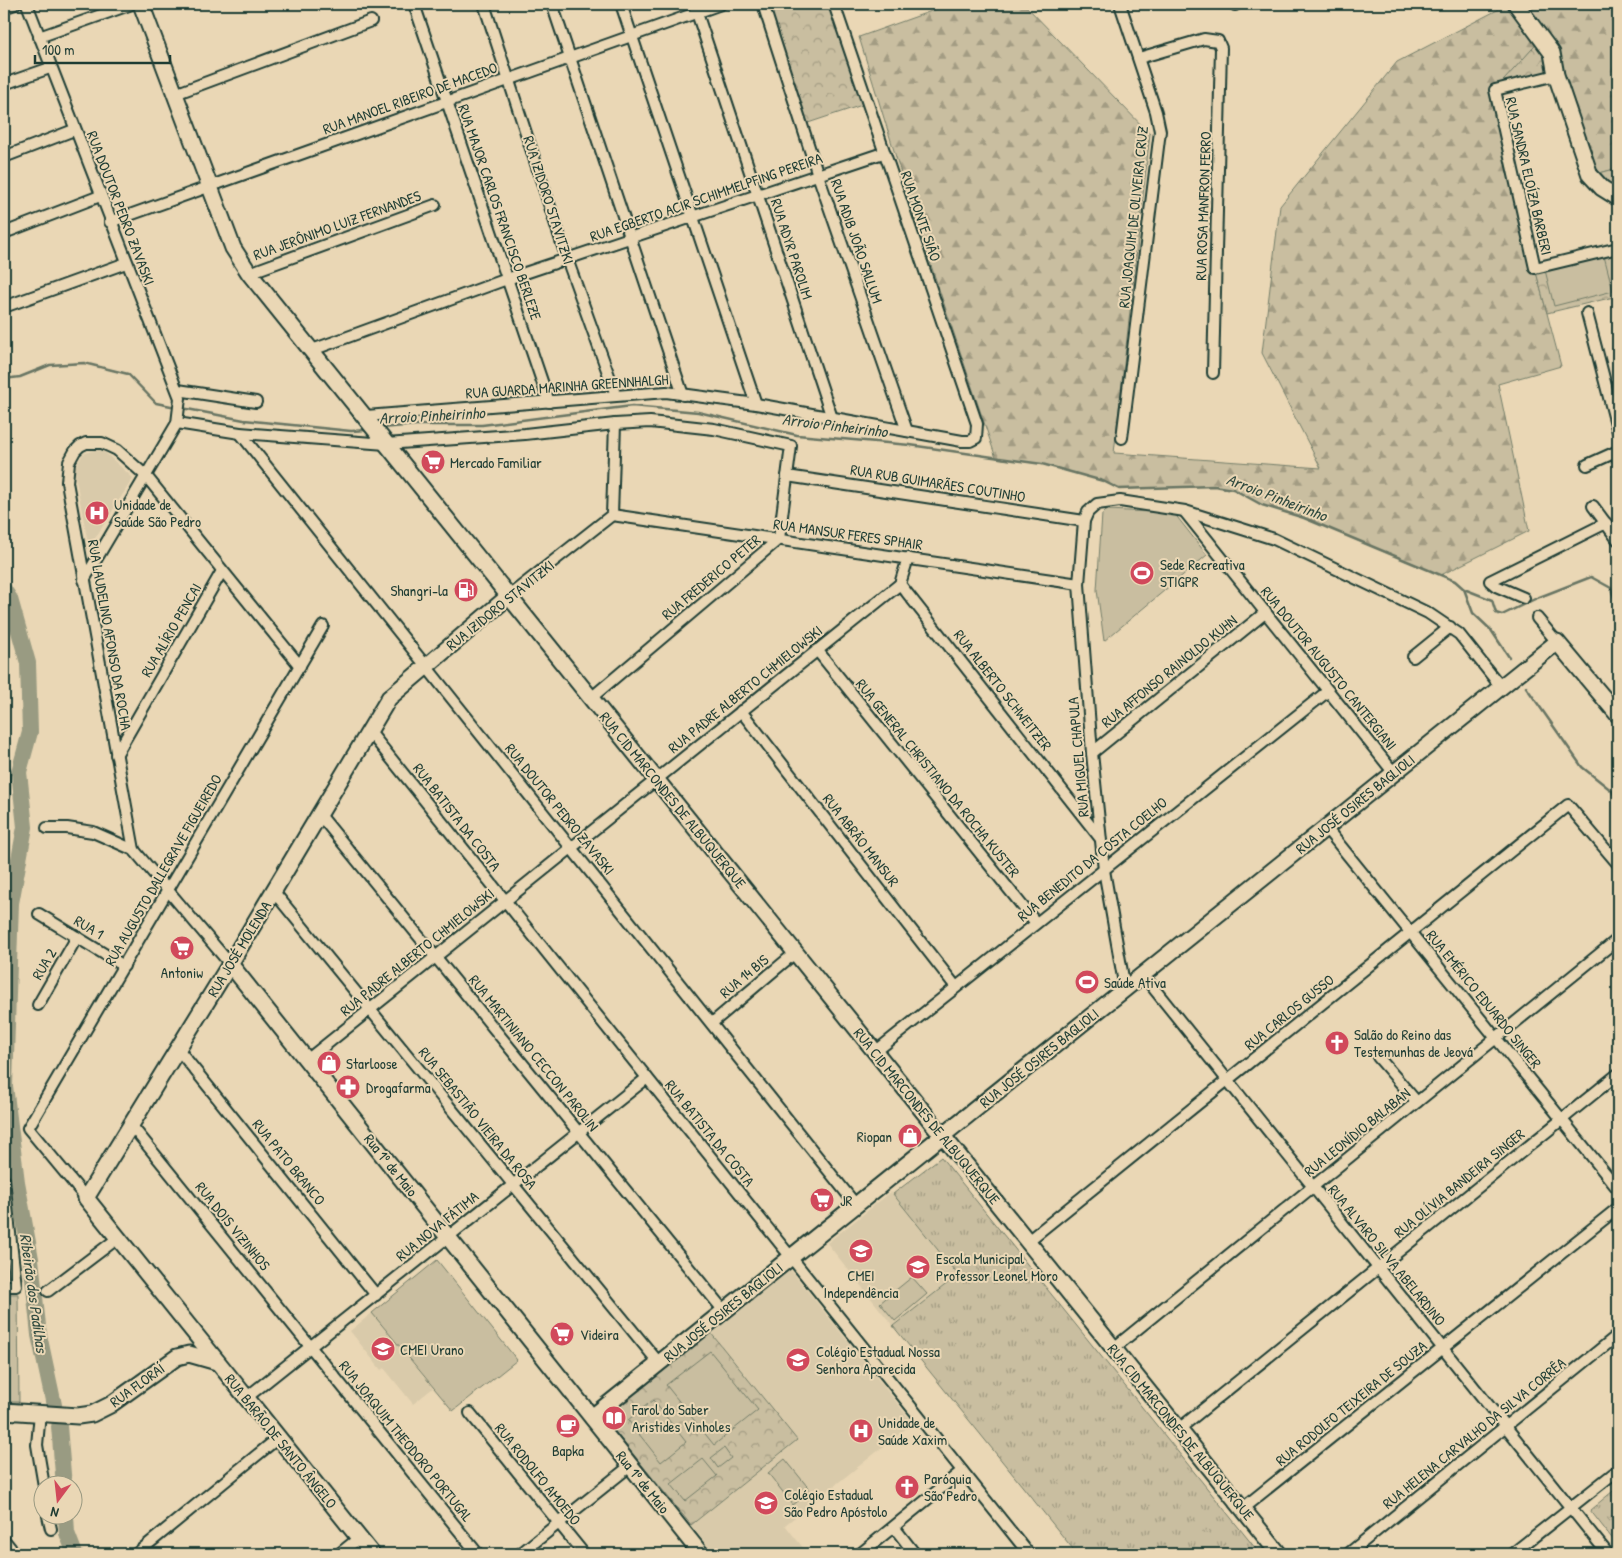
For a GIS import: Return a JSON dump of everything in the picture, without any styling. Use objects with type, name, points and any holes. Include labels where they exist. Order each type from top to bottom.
[{"type":"street","points":[[4,8],[15,4]]},
{"type":"street","name":"RUA DOUTOR PEDRO ZAVASKI","points":[[27,4],[74,130],[179,394],[178,419]]},
{"type":"street","points":[[39,38],[132,4]]},
{"type":"street","name":"RUA CID MARCONDES DE ALBUQUERQUE","points":[[141,4],[234,248],[250,273],[1279,1554]]},
{"type":"street","name":"RUA MAJOR CARLOS FRANCISCO BERLEZE","points":[[414,4],[549,402]]},
{"type":"street","name":"RUA IZIDORO STAVITZKI","points":[[484,4],[567,259],[616,396]]},
{"type":"street","points":[[552,4],[683,395]]},
{"type":"street","points":[[621,4],[756,404]]},
{"type":"street","name":"RUA MANOEL RIBEIRO DE MACEDO","points":[[110,222],[632,35],[695,8],[721,4]]},
{"type":"street","name":"RUA ADIB JOÃO SALLUM","points":[[763,4],[818,175],[907,431]]},
{"type":"street","name":"RUA MONTE SIÃO","points":[[834,4],[883,153],[977,424],[976,438]]},
{"type":"street","name":"RUA JOAQUIM DE OLIVEIRA CRUZ","points":[[1120,4],[1139,58],[1160,131],[1122,438]]},
{"type":"street","points":[[1516,4],[1552,53],[1556,76],[1590,176],[1602,188],[1618,198]]},
{"type":"street","name":"RUA ADYR PAROLIM","points":[[695,8],[832,418]]},
{"type":"street","points":[[175,94],[371,21]]},
{"type":"street","name":"RUA ROSA MANFRON FERRO","points":[[1139,58],[1204,39],[1218,41],[1222,57],[1213,373]]},
{"type":"street","points":[[4,84],[50,68]]},
{"type":"street","name":"RUA SANDRA ELOÍZA BARBERI","points":[[1556,76],[1495,90],[1535,268],[1618,248]]},
{"type":"street","points":[[4,157],[74,130]]},
{"type":"street","name":"RUA EGBERTO ACIR SCHIMMELPFING PEREIRA","points":[[312,350],[507,279],[883,153]]},
{"type":"street","points":[[4,233],[100,196]]},
{"type":"street","name":"RUA JERÔNIMO LUIZ FERNANDES","points":[[250,273],[435,206]]},
{"type":"street","points":[[4,307],[126,263]]},
{"type":"street","points":[[1587,313],[1618,432]]},
{"type":"street","name":"RUA GUARDA MARINHA GREENNHALGH","points":[[367,418],[666,392],[756,404],[962,441],[970,441],[976,438]]},
{"type":"street","points":[[179,394],[256,402]]},
{"type":"street","points":[[84,580],[178,419],[240,433],[384,441],[525,434],[615,424],[612,515]]},
{"type":"street","name":"RUA FREDERICO PETER","points":[[591,698],[779,539],[791,446],[714,429],[650,422],[615,424]]},
{"type":"street","name":"RUA DOUTOR PEDRO ZAVASKI","points":[[240,433],[856,1205]]},
{"type":"street","name":"RUA LAUDELINO AFONSO DA ROCHA","points":[[134,850],[66,482],[67,469],[72,456],[86,443],[102,442],[117,450],[146,476],[300,666]]},
{"type":"street","points":[[1587,465],[1618,451]]},
{"type":"street","name":"RUA RUB GUIMARÃES COUTINHO","points":[[787,476],[1084,521]]},
{"type":"street","points":[[1084,521],[1088,512],[1097,504],[1120,501],[1184,511],[1274,539],[1428,613],[1450,627],[1459,634],[1501,687]]},
{"type":"street","points":[[1524,598],[1496,586],[1490,580],[1614,531],[1593,506]]},
{"type":"street","name":"RUA DOUTOR AUGUSTO CANTERGIANI","points":[[1184,511],[1394,773]]},
{"type":"street","name":"RUA IZIDORO STAVITZKI","points":[[389,698],[509,596],[612,515]]},
{"type":"street","name":"RUA MANSUR FERES SPHAIR","points":[[612,515],[1079,584]]},
{"type":"street","name":"RUA MIGUEL CHAPULA","points":[[1084,521],[1079,584],[1092,753],[1104,870],[1125,989]]},
{"type":"street","points":[[900,584],[908,558]]},
{"type":"street","name":"RUA ALÍRIO PENCAI","points":[[116,755],[222,571]]},
{"type":"street","name":"RUA PADRE ALBERTO CHMIELOWSKI","points":[[307,1060],[900,584]]},
{"type":"street","name":"RUA ALBERTO SCHWEITZER","points":[[900,584],[1100,838]]},
{"type":"street","name":"RUA AFFONSO RAINOLDO KUHN","points":[[1092,753],[1266,612]]},
{"type":"street","points":[[1538,618],[1618,714]]},
{"type":"street","name":"RUA AUGUSTO DALLEGRAVE FIGUEIREDO","points":[[28,1128],[323,626]]},
{"type":"street","points":[[1413,657],[1450,627]]},
{"type":"street","name":"RUA JOSÉ OSIRES BAGLIOLI","points":[[592,1417],[1557,642]]},
{"type":"street","name":"RUA GENERAL CHRISTIANO DA ROCHA KUSTER","points":[[817,650],[1036,923]]},
{"type":"street","name":"RUA BENEDITO DA COSTA COELHO","points":[[875,1052],[1328,691]]},
{"type":"street","name":"RUA JOSÉ MOLENDA","points":[[86,1198],[274,892],[389,698]]},
{"type":"street","name":"RUA ABRÃO MANSUR","points":[[741,711],[956,987]]},
{"type":"street","name":"RUA BATISTA DA COSTA","points":[[370,731],[504,901],[1029,1554]]},
{"type":"street","points":[[4,770],[4,794]]},
{"type":"street","name":"RUA CARLOS GUSSO","points":[[1028,1241],[1568,805],[1618,864]]},
{"type":"street","name":"RUA MARTINIANO CECCON PAROLIN","points":[[320,815],[724,1311]]},
{"type":"street","name":"Rua 1º de Maio","points":[[47,828],[67,828],[93,832],[134,850],[230,964],[701,1554]]},
{"type":"street","name":"RUA EMÉRICO EDUARDO SINGER","points":[[1326,828],[1618,1189]]},
{"type":"street","name":"RUA SEBASTIÃO VIEIRA DA ROSA","points":[[274,892],[659,1363]]},
{"type":"street","name":"RUA 1","points":[[39,914],[124,966]]},
{"type":"street","name":"RUA 2","points":[[38,1005],[76,937]]},
{"type":"street","name":"RUA LEONÍDIO BALABAN","points":[[1114,1348],[1618,939]]},
{"type":"street","name":"RUA 14 BIS","points":[[712,1023],[796,952]]},
{"type":"street","name":"RUA ALVARO SILVA ABELARDINO","points":[[1143,975],[1608,1554]]},
{"type":"street","name":"RUA PATO BRANCO","points":[[178,1049],[376,1295]]},
{"type":"street","points":[[1378,1057],[1417,1102]]},
{"type":"street","name":"RUA OLÍVIA BANDEIRA SINGER","points":[[1179,1429],[1618,1074]]},
{"type":"street","name":"RUA NOVA FÁTIMA","points":[[246,1398],[647,1078]]},
{"type":"street","name":"RUA DOIS VIZINHOS","points":[[131,1125],[311,1346]]},
{"type":"street","name":"RUA BARÃO DE SANTO ÂNGELO","points":[[28,1128],[372,1554]]},
{"type":"street","points":[[4,1180],[16,1286],[4,1286]]},
{"type":"street","name":"RUA RODOLFO TEIXEIRA DE SOUZA","points":[[1242,1508],[1618,1208]]},
{"type":"street","points":[[48,1291],[118,1238]]},
{"type":"street","points":[[177,1357],[186,1340],[189,1327]]},
{"type":"street","name":"RUA HELENA CARVALHO DA SILVA CORRÊA","points":[[1348,1554],[1618,1335]]},
{"type":"street","name":"RUA JOAQUIM THEODORO PORTUGAL","points":[[311,1346],[478,1554]]},
{"type":"street","name":"RUA FLORAÍ","points":[[4,1411],[56,1413],[78,1416],[99,1412],[177,1357],[189,1354],[217,1362]]},
{"type":"street","points":[[40,1413],[37,1445],[42,1476]]},
{"type":"street","name":"RUA RODOLFO AMOEDO","points":[[470,1413],[584,1554]]},
{"type":"street","points":[[136,1554],[278,1438]]},
{"type":"street","points":[[520,1554],[630,1466]]},
{"type":"street","points":[[1512,1554],[1618,1470]]},
{"type":"street","points":[[860,1554],[962,1471]]},
{"type":"street","points":[[894,1527],[915,1554]]},
{"type":"street","points":[[339,1554],[359,1538]]},
{"type":"street","points":[[4,1544],[12,1554]]},
{"type":"shaded area","name":"Unidade de Saúde São Pedro","points":[[100,448],[133,478],[89,548],[74,469],[83,454]]},
{"type":"shaded area","name":"Escola Municipal Professor Leonel Moro","points":[[891,1192],[958,1275],[893,1326],[827,1243]]},
{"type":"shaded area","points":[[790,1269],[913,1423],[785,1525],[808,1554],[714,1554],[691,1525],[797,1440],[710,1332]]},
{"type":"shaded area","name":"CMEI Urano","points":[[372,1313],[433,1388],[413,1404],[384,1368],[381,1370],[350,1331]]},
{"type":"green space","points":[[804,4],[831,4],[865,104],[805,124],[769,13]]},
{"type":"green space","points":[[951,4],[1024,4],[1150,134],[1114,453],[1321,468],[1262,353],[1280,206],[1397,62],[1509,4],[1542,38],[1495,91],[1535,268],[1561,366],[1498,384],[1529,531],[1441,575],[1304,518],[1262,505],[1233,489],[1214,486],[1119,489],[1103,481],[1042,464],[996,458],[912,209],[859,37]]},
{"type":"green space","points":[[1542,4],[1618,4],[1618,168],[1596,174],[1573,113],[1558,51],[1526,7]]},
{"type":"green space","points":[[1542,38],[1556,75],[1495,90]]},
{"type":"green space","points":[[1618,168],[1618,193],[1592,175]]},
{"type":"green space","points":[[1618,252],[1618,296],[1547,313],[1536,272]]},
{"type":"green space","points":[[1604,256],[1613,291],[1554,306],[1545,270]]},
{"type":"green space","name":"Sede Recreativa STIGPR","points":[[1106,510],[1174,513],[1207,555],[1104,641],[1097,590],[1102,514]]},
{"type":"green space","points":[[941,1157],[1260,1554],[1077,1554],[893,1326],[958,1275],[893,1194]]},
{"type":"green space","points":[[437,1260],[517,1360],[453,1411],[372,1313]]},
{"type":"green space","points":[[912,1277],[927,1294],[895,1321],[880,1303]]},
{"type":"green space","points":[[4,1294],[18,1294],[19,1402],[4,1402]]},
{"type":"green space","points":[[710,1332],[797,1440],[691,1525],[603,1417]]},
{"type":"green space","points":[[710,1351],[758,1410],[714,1445],[666,1385]]},
{"type":"green space","points":[[653,1400],[686,1442],[661,1462],[628,1420]]},
{"type":"green space","points":[[724,1448],[731,1458],[718,1468],[711,1458]]},
{"type":"green space","points":[[703,1459],[717,1476],[685,1501],[671,1484]]},
{"type":"green space","points":[[785,1459],[811,1491],[793,1505],[768,1473]]},
{"type":"green space","points":[[1618,1487],[1618,1546],[1590,1510]]},
{"type":"waterway","name":"Arroio Pinheirinho","points":[[4,379],[20,377],[50,365],[84,363],[128,374],[156,403],[176,407]]},
{"type":"waterway","name":"Arroio Pinheirinho","points":[[382,428],[416,425],[482,425],[632,406],[698,412],[797,435],[910,445],[1042,464],[1103,481],[1119,489],[1214,486],[1233,489],[1262,505],[1304,518],[1455,581],[1464,589],[1492,600],[1496,613],[1502,615],[1537,598],[1591,577],[1611,588],[1618,610]]},
{"type":"waterway","name":"Arroio Pinheirinho","points":[[182,408],[244,420],[351,431],[367,430]]},
{"type":"waterway","points":[[1464,589],[1473,613],[1491,630],[1509,657]]},
{"type":"waterway","name":"Ribeirão dos Padilhas","points":[[4,590],[10,599],[28,663],[30,732],[19,772],[25,827],[11,903],[5,1086],[17,1182],[31,1259],[39,1335],[54,1405]]},
{"type":"waterway","points":[[1526,687],[1582,767],[1612,791],[1618,804]]},
{"type":"waterway","name":"Ribeirão dos Padilhas","points":[[59,1426],[63,1476]]},
{"type":"waterway","name":"Ribeirão dos Padilhas","points":[[67,1526],[67,1533],[75,1554]]},
{"type":"place","name":"Mercado Familiar","points":[[433,462]]},
{"type":"place","name":"Unidade de Saúde São Pedro","points":[[97,513]]},
{"type":"place","name":"Sede Recreativa STIGPR","points":[[1142,573]]},
{"type":"place","name":"Shangri-la","points":[[466,590]]},
{"type":"place","name":"Antoniw","points":[[182,948]]},
{"type":"place","name":"Saúde Ativa","points":[[1087,982]]},
{"type":"place","name":"Salão do Reino das Testemunhas de Jeová","points":[[1337,1043]]},
{"type":"place","name":"Starloose","points":[[329,1063]]},
{"type":"place","name":"Drogafarma","points":[[348,1087]]},
{"type":"place","name":"Riopan","points":[[910,1136]]},
{"type":"place","name":"JR","points":[[822,1200]]},
{"type":"place","name":"CMEI Independência","points":[[861,1251]]},
{"type":"place","name":"Escola Municipal Professor Leonel Moro","points":[[918,1267]]},
{"type":"place","name":"Videira","points":[[562,1334]]},
{"type":"place","name":"CMEI Urano","points":[[383,1349]]},
{"type":"place","name":"Colégio Estadual Nossa Senhora Aparecida","points":[[798,1360]]},
{"type":"place","name":"Farol do Saber Aristides Vinholes","points":[[614,1418]]},
{"type":"place","name":"Bapka","points":[[568,1426]]},
{"type":"place","name":"Unidade de Saúde Xaxim","points":[[861,1431]]},
{"type":"place","name":"Paróquia São Pedro","points":[[907,1487]]},
{"type":"place","name":"Colégio Estadual São Pedro Apóstolo","points":[[766,1503]]}]
